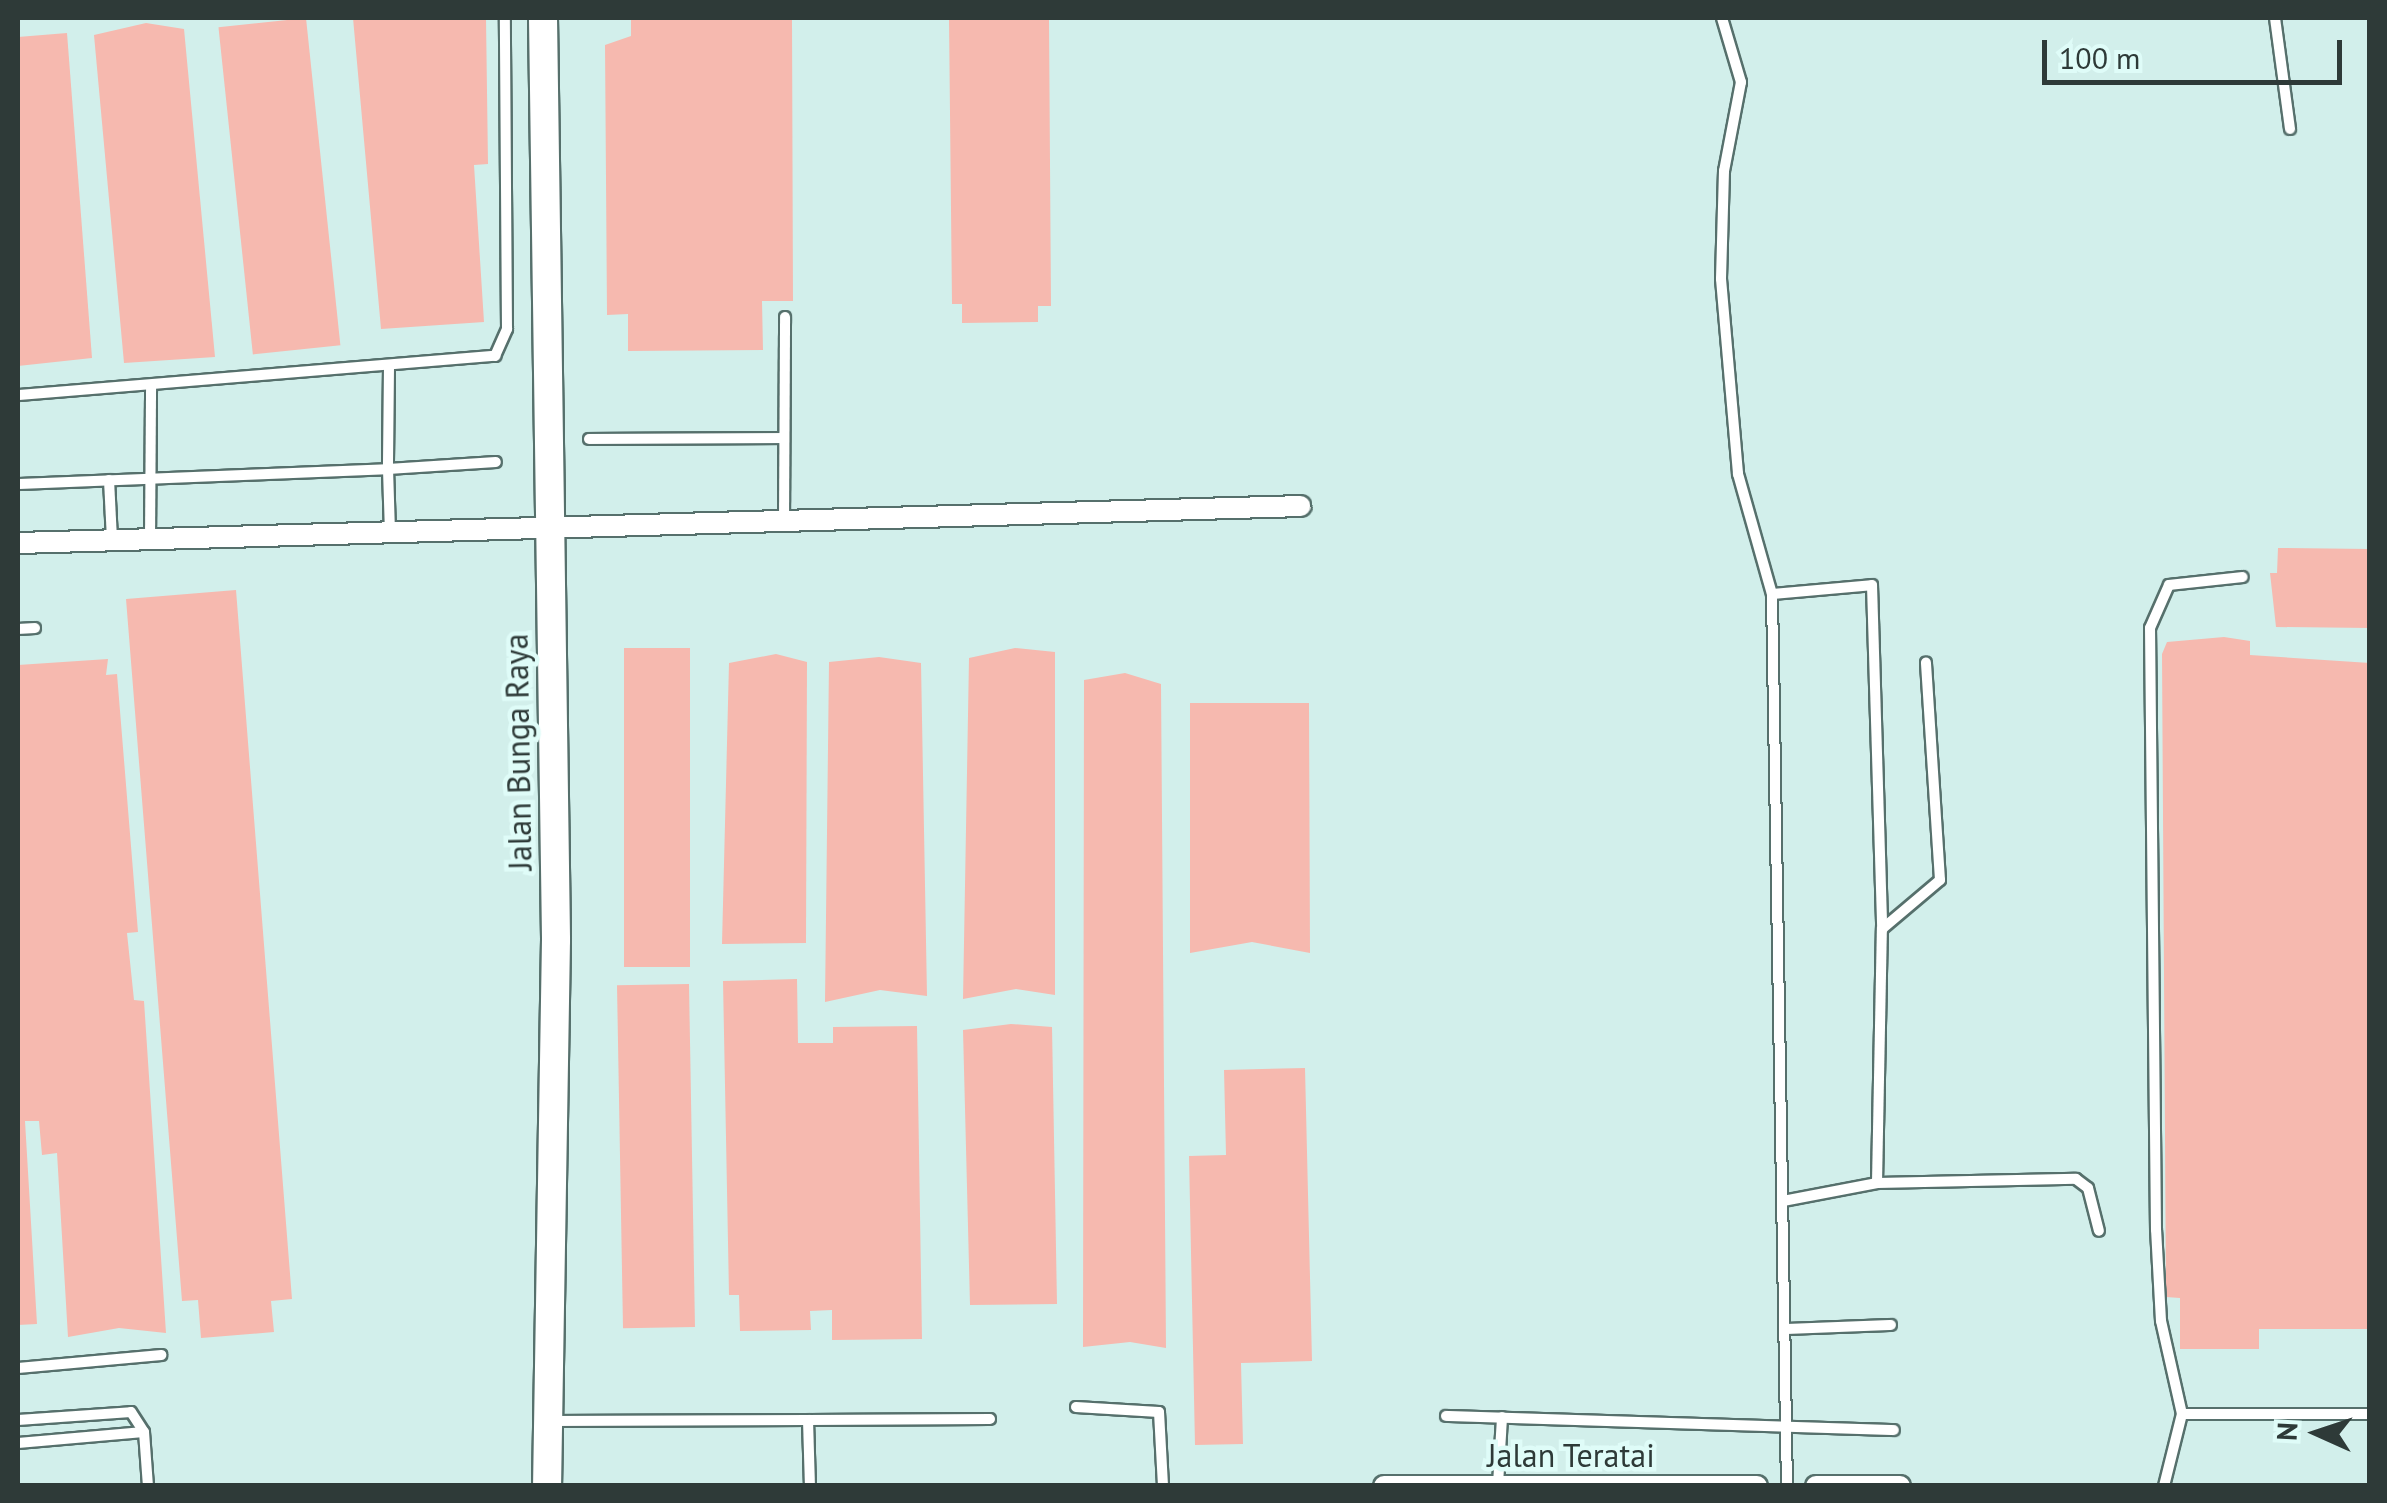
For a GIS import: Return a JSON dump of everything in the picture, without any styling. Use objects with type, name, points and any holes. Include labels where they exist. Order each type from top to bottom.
[{"type":"street","name":"Jalan Bunga Raya","points":[[544,18],[556,940],[547,1486]]},
{"type":"street","points":[[18,543],[1300,506]]},
{"type":"street","name":"Jalan Teratai","points":[[1384,1486],[1757,1486]]},
{"type":"street","points":[[1816,1486],[1900,1486]]},
{"type":"lane","points":[[18,396],[482,361],[503,345],[505,18]]},
{"type":"lane","points":[[1722,18],[1742,82],[1724,171],[1720,279],[1738,474],[1772,594],[1787,1486]]},
{"type":"lane","points":[[2274,18],[2290,129]]},
{"type":"lane","points":[[784,522],[785,316]]},
{"type":"lane","points":[[389,367],[390,534]]},
{"type":"lane","points":[[150,540],[147,479],[152,386]]},
{"type":"lane","points":[[589,439],[784,438]]},
{"type":"lane","points":[[18,484],[496,462]]},
{"type":"lane","points":[[109,480],[112,541]]},
{"type":"lane","points":[[2164,1486],[2182,1414],[2161,1320],[2156,1230],[2150,628],[2169,586],[2243,577]]},
{"type":"lane","points":[[1772,594],[1872,584],[1882,929],[1878,1183]]},
{"type":"lane","points":[[18,629],[35,628]]},
{"type":"lane","points":[[1882,929],[1940,880],[1926,662]]},
{"type":"lane","points":[[1783,1201],[1878,1183],[2076,1179],[2088,1188],[2099,1231]]},
{"type":"lane","points":[[1784,1329],[1891,1325]]},
{"type":"lane","points":[[18,1368],[161,1355]]},
{"type":"lane","points":[[1076,1407],[1158,1412],[1164,1486]]},
{"type":"lane","points":[[18,1420],[131,1412],[144,1432],[148,1486]]},
{"type":"lane","points":[[2182,1414],[2370,1414]]},
{"type":"lane","points":[[1446,1416],[1894,1430]]},
{"type":"lane","points":[[1498,1485],[1502,1417]]},
{"type":"lane","points":[[548,1421],[990,1419]]},
{"type":"lane","points":[[808,1420],[810,1486]]},
{"type":"lane","points":[[18,1443],[144,1432]]},
{"type":"building","points":[[306,18],[340,345],[253,354],[218,27]]},
{"type":"building","points":[[353,18],[486,18],[488,164],[474,165],[484,322],[381,329]]},
{"type":"building","points":[[631,18],[792,18],[793,301],[762,301],[763,350],[628,351],[628,314],[607,315],[605,45],[631,36]]},
{"type":"building","points":[[949,18],[1049,18],[1051,306],[1038,306],[1038,322],[962,323],[962,304],[952,304]]},
{"type":"building","points":[[146,23],[184,29],[215,357],[124,363],[94,35]]},
{"type":"building","points":[[67,33],[92,358],[18,366],[18,37]]},
{"type":"building","points":[[2278,548],[2370,549],[2370,628],[2276,627],[2270,573],[2277,573]]},
{"type":"building","points":[[236,590],[292,1299],[271,1301],[274,1332],[201,1338],[198,1300],[182,1301],[126,599]]},
{"type":"building","points":[[2224,637],[2250,641],[2250,655],[2370,663],[2370,1329],[2259,1329],[2259,1349],[2180,1349],[2180,1298],[2166,1297],[2162,654],[2167,642]]},
{"type":"building","points":[[624,648],[690,648],[690,967],[624,967]]},
{"type":"building","points":[[1015,648],[1055,652],[1055,995],[1016,989],[963,999],[969,658]]},
{"type":"building","points":[[776,654],[807,662],[806,943],[722,944],[729,663]]},
{"type":"building","points":[[879,657],[921,663],[927,996],[880,990],[825,1002],[829,662]]},
{"type":"building","points":[[108,659],[106,675],[117,674],[138,932],[127,933],[134,1000],[144,1001],[166,1333],[119,1328],[68,1337],[57,1153],[42,1155],[39,1121],[25,1121],[37,1324],[18,1325],[18,665]]},
{"type":"building","points":[[1125,673],[1161,684],[1166,1348],[1130,1342],[1083,1347],[1084,680]]},
{"type":"building","points":[[1190,703],[1309,703],[1310,953],[1252,942],[1190,953]]},
{"type":"building","points":[[797,979],[798,1043],[833,1043],[833,1027],[917,1026],[922,1339],[832,1340],[832,1310],[810,1311],[811,1330],[740,1331],[739,1295],[729,1295],[723,981]]},
{"type":"building","points":[[689,984],[695,1327],[623,1328],[617,985]]},
{"type":"building","points":[[1011,1024],[1052,1027],[1057,1304],[970,1305],[963,1030]]},
{"type":"building","points":[[1305,1068],[1312,1361],[1241,1363],[1243,1444],[1195,1445],[1189,1156],[1226,1155],[1224,1070]]}]
